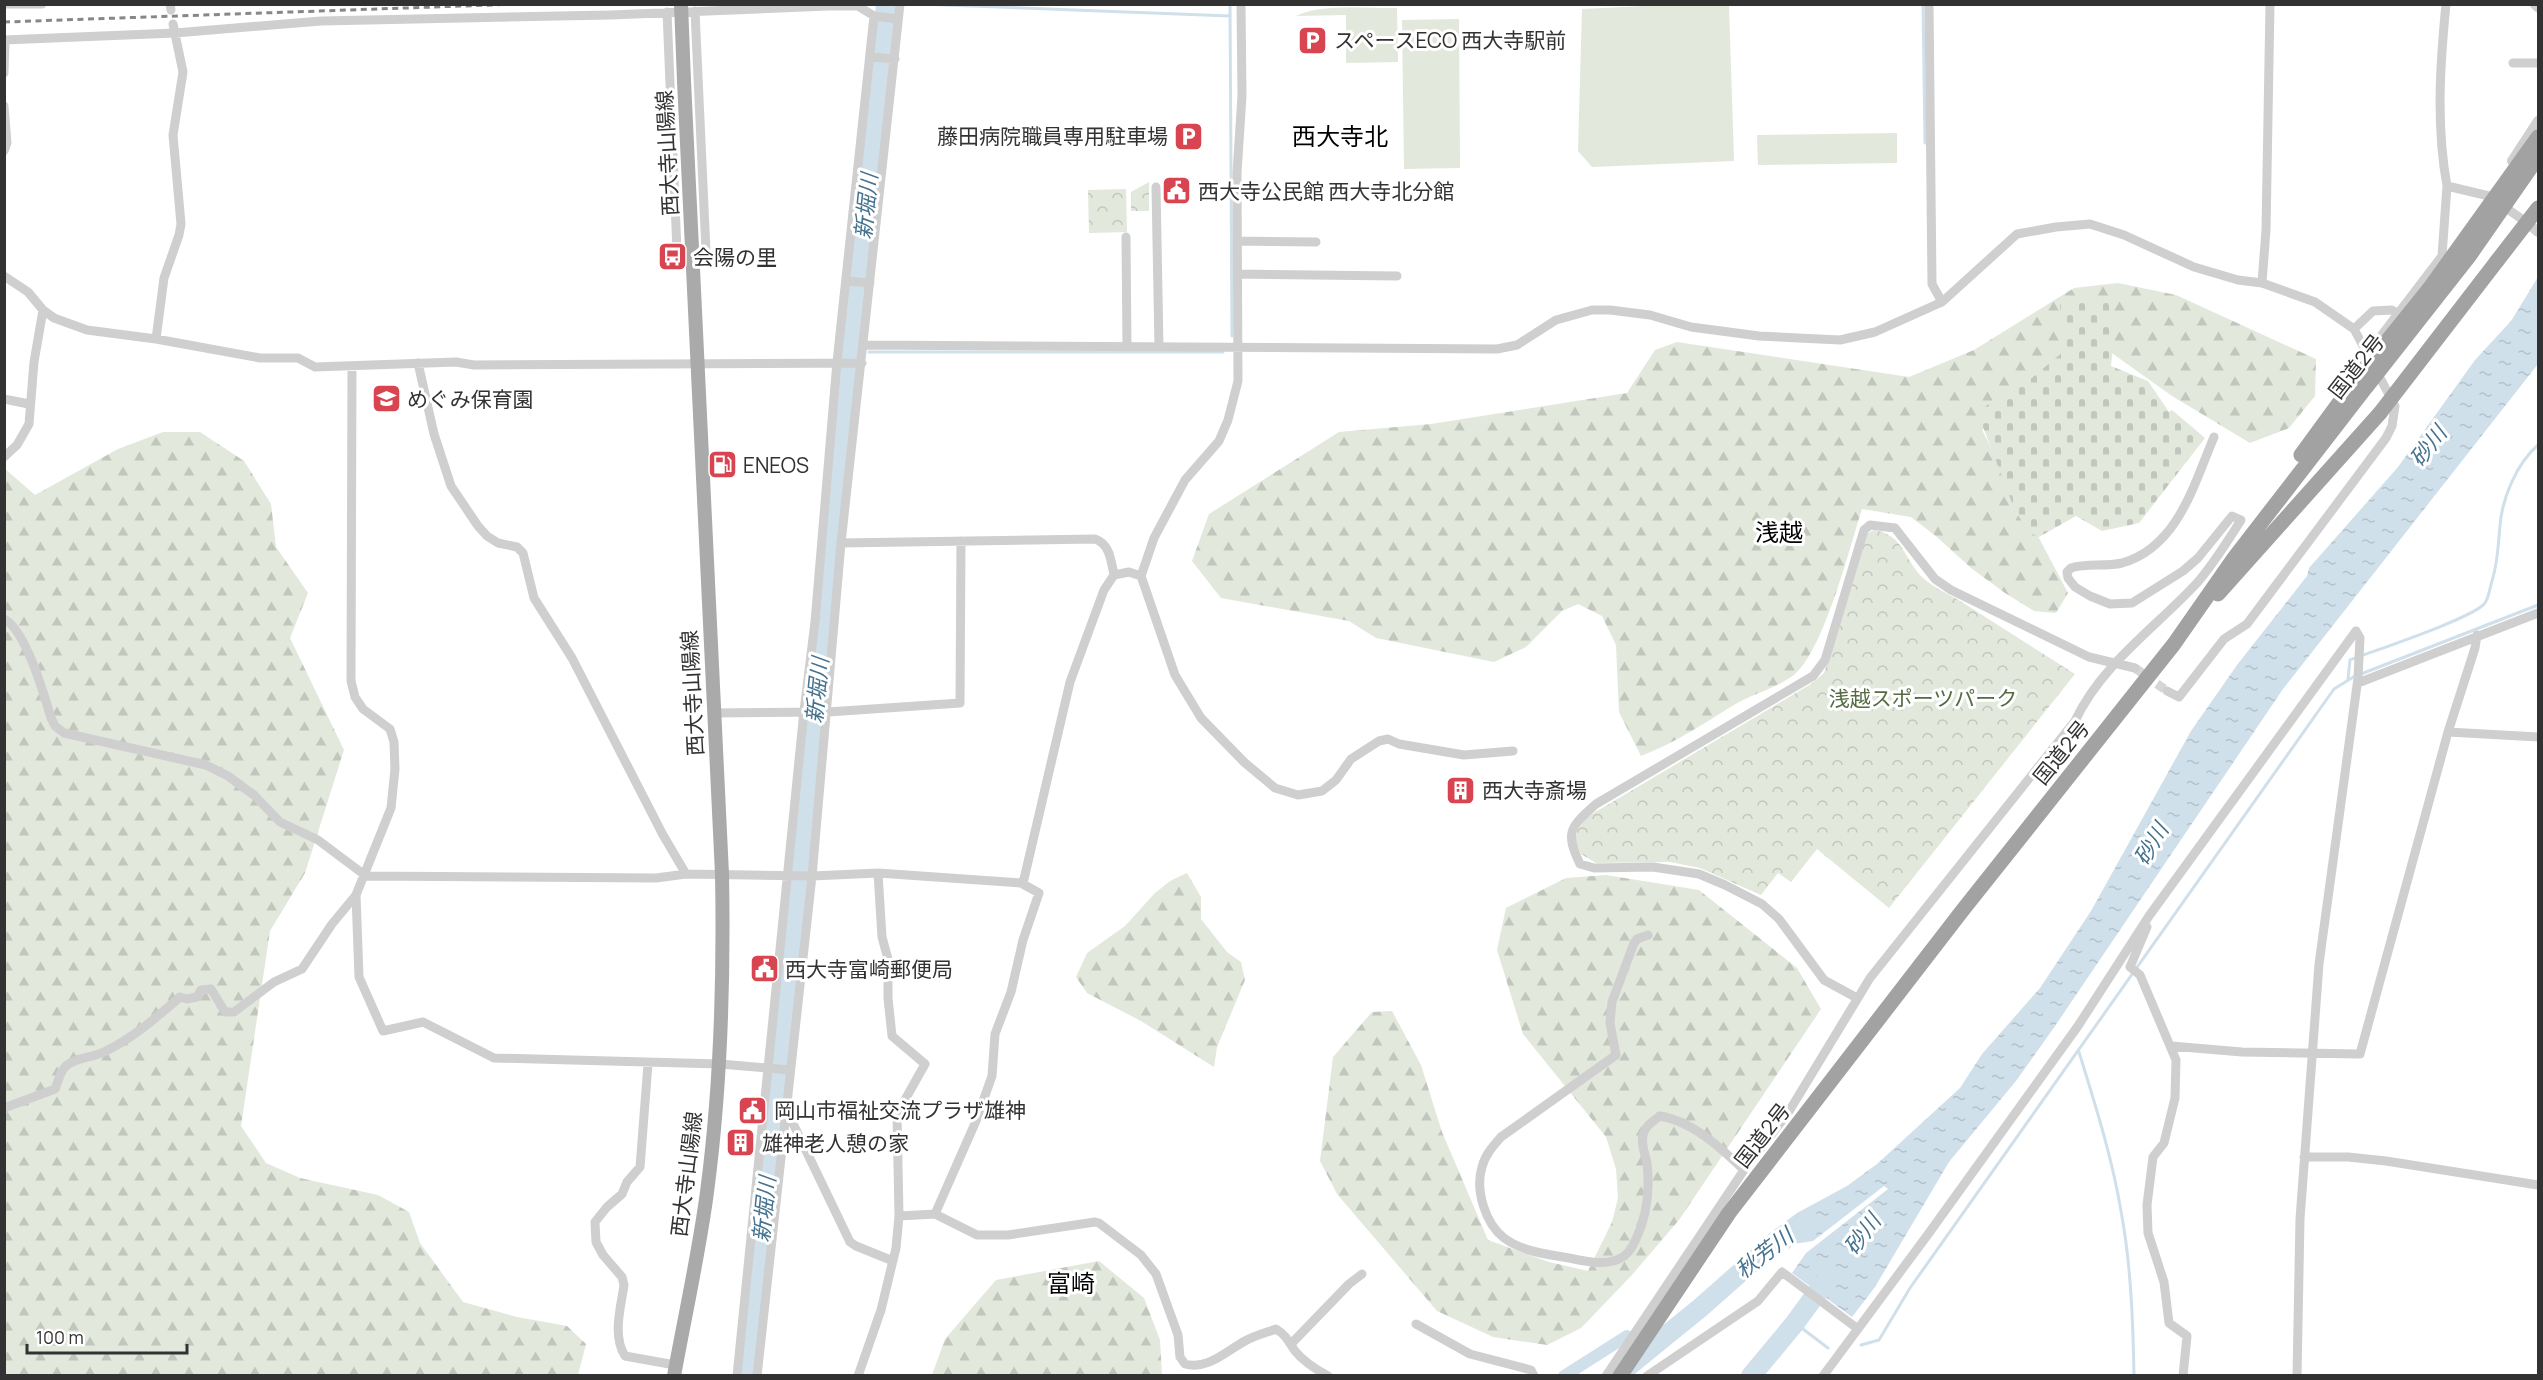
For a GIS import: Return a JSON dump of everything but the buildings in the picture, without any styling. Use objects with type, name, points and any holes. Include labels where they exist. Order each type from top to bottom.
[{"type":"highway","points":[[2363,381],[2492,197],[2538,137]]},
{"type":"highway","name":"国道2号","points":[[1620,1376],[1724,1210],[2174,644],[2234,558],[2296,461],[2470,255],[2538,157]]},
{"type":"highway","points":[[2174,644],[2380,413],[2497,261],[2532,227],[2538,208]]},
{"type":"main road","name":"西大寺山陽線","points":[[674,1370],[707,1193],[720,1064],[724,974],[715,713],[681,4]]},
{"type":"street","points":[[5,4],[42,4]]},
{"type":"street","points":[[757,1376],[759,1336],[787,1111],[788,1070],[810,876],[859,363],[863,345],[896,19],[900,4]]},
{"type":"street","points":[[1241,4],[1238,381],[1228,420],[1219,441],[1185,480],[1154,538],[1141,576],[1174,675],[1196,709],[1244,762],[1275,788],[1298,795],[1322,790],[1336,780],[1351,759],[1379,741],[1388,739],[1399,744],[1464,755],[1514,751]]},
{"type":"street","points":[[1929,4],[1932,284],[1942,302]]},
{"type":"street","points":[[2262,284],[2266,230],[2270,4]]},
{"type":"street","points":[[2368,353],[2442,256],[2447,186],[2441,145],[2440,76],[2446,4]]},
{"type":"street","points":[[2534,4],[2538,8]]},
{"type":"street","points":[[4,73],[5,40],[174,28],[321,21],[858,6],[876,17],[896,19]]},
{"type":"street","points":[[667,12],[677,251],[682,256],[703,256],[706,251],[695,11]]},
{"type":"street","points":[[737,1376],[817,622],[840,362],[876,17]]},
{"type":"street","points":[[156,339],[164,278],[180,235],[181,224],[173,135],[183,72],[174,28]]},
{"type":"street","points":[[873,57],[892,59]]},
{"type":"street","points":[[2513,63],[2538,63]]},
{"type":"street","points":[[4,106],[7,143],[4,151]]},
{"type":"street","points":[[2492,197],[2538,122]]},
{"type":"street","points":[[2447,186],[2492,197],[2532,227]]},
{"type":"street","points":[[1156,187],[1159,347]]},
{"type":"street","points":[[863,345],[1497,349],[1517,345],[1556,320],[1592,310],[1650,315],[1691,327],[1759,336],[1840,340],[1875,332],[1942,302],[2017,234],[2090,224],[2124,235],[2194,267],[2238,280],[2262,284],[2315,302],[2354,329],[2395,406],[2392,426],[2386,438],[2247,624],[2223,639],[2179,697],[2167,691]]},
{"type":"street","points":[[1126,237],[1127,346]]},
{"type":"street","points":[[1238,241],[1316,242]]},
{"type":"street","points":[[1238,274],[1396,276]]},
{"type":"street","points":[[4,276],[28,292],[43,310],[54,318],[87,330],[156,339],[260,358],[298,358],[315,367],[456,362],[474,365],[859,363]]},
{"type":"street","points":[[848,281],[868,282]]},
{"type":"street","points":[[4,456],[16,445],[29,424],[29,404],[43,310]]},
{"type":"street","points":[[2354,329],[2373,311],[2392,310],[2397,313]]},
{"type":"street","points":[[418,363],[434,434],[451,486],[477,526],[487,536],[498,543],[517,547],[523,554],[534,598],[572,658],[663,835],[686,874]]},
{"type":"street","points":[[4,1108],[55,1089],[65,1067],[82,1058],[102,1054],[124,1041],[151,1023],[180,997],[188,999],[197,997],[201,990],[211,989],[225,1012],[234,1012],[274,982],[302,969],[332,924],[356,895],[366,876],[391,808],[395,769],[394,742],[390,729],[363,709],[355,698],[351,681],[352,366]]},
{"type":"street","points":[[4,399],[29,404]]},
{"type":"street","points":[[1606,1376],[1724,1210],[1744,1170],[1788,1113],[1857,998],[1897,942],[1912,927],[2075,721],[2082,706],[2116,663],[2196,583],[2221,552],[2241,520],[2232,516],[2198,558],[2183,571],[2132,603],[2110,604],[2090,596],[2071,583],[2068,578],[2068,569],[2076,566],[2123,563],[2165,538],[2182,512],[2214,437]]},
{"type":"street","points":[[1857,998],[1824,980],[1779,919],[1762,904],[1725,885],[1699,874],[1653,867],[1594,868],[1580,864],[1570,844],[1574,824],[1596,804],[1813,676],[1825,660],[1864,530],[1870,525],[1895,528],[1935,579],[1952,590],[2090,657],[2135,668]]},
{"type":"street","points":[[841,543],[1095,539],[1105,545],[1114,575]]},
{"type":"street","points":[[715,713],[825,711],[960,703],[961,541]]},
{"type":"street","points":[[1021,883],[1024,879],[1070,682],[1104,590],[1114,575],[1129,572],[1141,576]]},
{"type":"street","points":[[2358,680],[2538,613]]},
{"type":"street","points":[[4,619],[12,624],[29,654],[51,718],[55,726],[64,733],[206,765],[228,776],[254,795],[280,822],[318,840],[366,876],[656,878],[686,874],[810,876],[878,873],[1021,883],[1040,893],[1023,940],[1011,992],[995,1034],[992,1076],[976,1121],[934,1214]]},
{"type":"street","points":[[817,622],[833,622]]},
{"type":"street","points":[[1823,1376],[2078,1026],[2149,916],[2356,631],[2360,638],[2358,680],[2319,964],[2300,1219],[2297,1376]]},
{"type":"street","points":[[2171,1046],[2242,1052],[2360,1054],[2448,732],[2475,648],[2477,635]]},
{"type":"street","points":[[2448,732],[2538,737]]},
{"type":"street","points":[[858,1376],[880,1310],[893,1261],[899,1216],[897,1114],[925,1064],[892,1036],[888,998],[888,959],[882,937],[878,873]]},
{"type":"street","points":[[356,895],[358,977],[383,1031],[423,1022],[494,1058],[648,1064],[720,1064],[788,1070]]},
{"type":"street","points":[[2149,916],[2148,925],[2130,967],[2136,972],[2176,1060],[2175,1098],[2164,1143],[2153,1157],[2147,1220],[2148,1233],[2167,1293],[2169,1323],[2187,1336],[2183,1376]]},
{"type":"street","points":[[1648,935],[1637,939],[1634,943],[1612,1002],[1610,1023],[1616,1055],[1501,1137],[1488,1151],[1481,1167],[1479,1188],[1486,1215],[1503,1237],[1536,1252],[1583,1261],[1604,1262],[1620,1259],[1632,1247],[1646,1220],[1647,1163],[1642,1143],[1644,1130],[1660,1116],[1674,1118],[1719,1147],[1744,1170]]},
{"type":"street","points":[[648,1064],[640,1167],[627,1182],[622,1194],[600,1215],[596,1222],[595,1232],[603,1255],[622,1277],[624,1285],[618,1335],[620,1348],[625,1356],[674,1370]]},
{"type":"street","points":[[787,1111],[850,1242],[893,1261]]},
{"type":"street","points":[[2304,1157],[2348,1157],[2377,1160],[2538,1185]]},
{"type":"street","points":[[899,1216],[934,1214],[977,1234],[1008,1234],[1099,1223],[1141,1255],[1156,1274],[1178,1335],[1180,1357],[1185,1364],[1194,1366],[1211,1362],[1245,1341],[1275,1329],[1285,1334],[1297,1353],[1319,1372],[1328,1376]]},
{"type":"street","points":[[1647,1376],[1758,1301],[1782,1272],[1858,1329]]},
{"type":"street","points":[[1291,1344],[1349,1284],[1362,1274]]},
{"type":"street","points":[[1416,1324],[1470,1354],[1531,1370],[1534,1376]]},
{"type":"street","points":[[743,1335],[759,1336]]},
{"type":"green space","points":[[1729,5],[1734,161],[1592,167],[1578,151],[1582,9]]},
{"type":"green space","points":[[1397,8],[1398,62],[1346,63],[1346,15],[1296,16],[1318,9]]},
{"type":"green space","points":[[1459,19],[1460,168],[1404,169],[1402,20]]},
{"type":"green space","points":[[1897,133],[1897,163],[1758,165],[1757,135]]},
{"type":"green space","points":[[1149,182],[1149,211],[1131,211],[1131,192]]},
{"type":"green space","points":[[1126,189],[1127,232],[1089,233],[1088,190]]},
{"type":"green space","points":[[2118,283],[2176,295],[2316,359],[2315,396],[2289,428],[2250,443],[2172,396],[2102,346],[2057,363],[1982,430],[2068,593],[2056,613],[2034,611],[2005,593],[1971,568],[1911,517],[1862,509],[1826,620],[1806,661],[1795,674],[1734,705],[1677,739],[1641,756],[1619,712],[1616,645],[1602,616],[1578,604],[1562,611],[1526,647],[1494,662],[1376,638],[1349,621],[1221,598],[1192,561],[1209,514],[1339,432],[1431,424],[1627,393],[1655,350],[1677,342],[1909,377],[1974,350],[2074,288]]},
{"type":"green space","points":[[2106,297],[2114,331],[2111,366],[2148,381],[2169,412],[2172,410],[2205,438],[2139,523],[2102,531],[2076,516],[2039,537],[2028,532],[2014,508],[1977,411],[2027,382],[2063,352],[2060,304]]},
{"type":"green space","points":[[163,432],[200,432],[244,461],[271,504],[276,547],[308,593],[290,638],[344,750],[305,873],[270,931],[241,1126],[266,1163],[300,1178],[378,1195],[409,1212],[420,1243],[463,1302],[517,1317],[567,1326],[586,1344],[578,1375],[5,1375],[4,468],[35,495],[118,449]]},
{"type":"green space","name":"浅越スポーツパーク","points":[[1874,530],[1891,536],[1897,541],[1914,568],[1929,582],[2075,674],[1889,908],[1817,849],[1791,882],[1778,873],[1761,895],[1700,868],[1670,862],[1596,863],[1581,854],[1575,842],[1577,831],[1587,817],[1811,684],[1824,673],[1866,534]]},
{"type":"green space","points":[[1187,873],[1201,897],[1201,919],[1227,952],[1241,962],[1245,980],[1217,1047],[1214,1067],[1141,1021],[1087,993],[1076,977],[1087,953],[1125,926],[1154,894],[1170,881]]},
{"type":"green space","points":[[1606,875],[1699,890],[1797,968],[1821,1009],[1679,1220],[1631,1276],[1581,1328],[1547,1345],[1493,1337],[1437,1311],[1337,1194],[1320,1161],[1333,1057],[1372,1012],[1392,1011],[1421,1065],[1442,1132],[1488,1240],[1549,1262],[1588,1271],[1612,1222],[1618,1198],[1616,1169],[1606,1137],[1523,1034],[1497,950],[1506,908],[1566,878]]},
{"type":"green space","points":[[1099,1261],[1144,1298],[1160,1340],[1162,1375],[932,1375],[945,1339],[996,1280]]},
{"type":"water","points":[[2538,277],[2538,364],[2283,689],[2053,1029],[2016,1081],[1949,1162],[1875,1287],[1852,1317],[1792,1273],[1806,1253],[1888,1189],[1884,1186],[1813,1241],[1793,1244],[1789,1249],[1774,1231],[1797,1213],[1847,1186],[1877,1164],[1960,1088],[1982,1054],[2040,988],[2091,911],[2191,731],[2237,665],[2307,576],[2309,568],[2398,467],[2475,360],[2511,321]]},
{"type":"waterway","name":"新堀川","points":[[747,1376],[886,4]]},
{"type":"waterway","points":[[918,4],[1230,16]]},
{"type":"waterway","points":[[1230,4],[1232,336]]},
{"type":"waterway","points":[[1923,4],[1925,143]]},
{"type":"waterway","points":[[869,352],[1223,352]]},
{"type":"waterway","points":[[2348,679],[2350,660],[2444,625],[2485,603],[2496,567],[2501,515],[2507,493],[2523,461],[2538,445]]},
{"type":"waterway","points":[[2361,674],[2538,605]]},
{"type":"waterway","points":[[1861,1345],[1879,1340],[1910,1288],[2334,689],[2355,676]]},
{"type":"waterway","points":[[2079,1052],[2108,1151],[2121,1211],[2131,1293],[2134,1376]]},
{"type":"waterway","name":"秋芳川","points":[[1625,1369],[1700,1308],[1777,1240],[1801,1223]]},
{"type":"waterway","name":"砂川","points":[[1751,1376],[1795,1323],[1827,1279]]},
{"type":"waterway","points":[[1795,1323],[1828,1348]]},
{"type":"waterway","points":[[1564,1376],[1627,1336]]},
{"type":"tunnel","points":[[2135,668],[2167,691]]},
{"type":"railway","points":[[4,22],[520,4]]},
{"type":"place","name":"スペースECO 西大寺駅前","points":[[1313,40]]},
{"type":"place","name":"藤田病院職員専用駐車場","points":[[1189,136]]},
{"type":"place","name":"西大寺公民館 西大寺北分館","points":[[1177,191]]},
{"type":"place","name":"会陽の里","points":[[672,257]]},
{"type":"place","name":"めぐみ保育園","points":[[386,399]]},
{"type":"place","name":"ENEOS","points":[[722,465]]},
{"type":"place","name":"西大寺斎場","points":[[1461,790]]},
{"type":"place","name":"西大寺富崎郵便局","points":[[764,969]]},
{"type":"place","name":"岡山市福祉交流プラザ雄神","points":[[753,1110]]},
{"type":"place","name":"雄神老人憩の家","points":[[741,1143]]},
{"type":"district","name":"西大寺北","points":[[1340,135]]},
{"type":"district","name":"浅越","points":[[1779,531]]},
{"type":"district","name":"富崎","points":[[1071,1282]]}]
